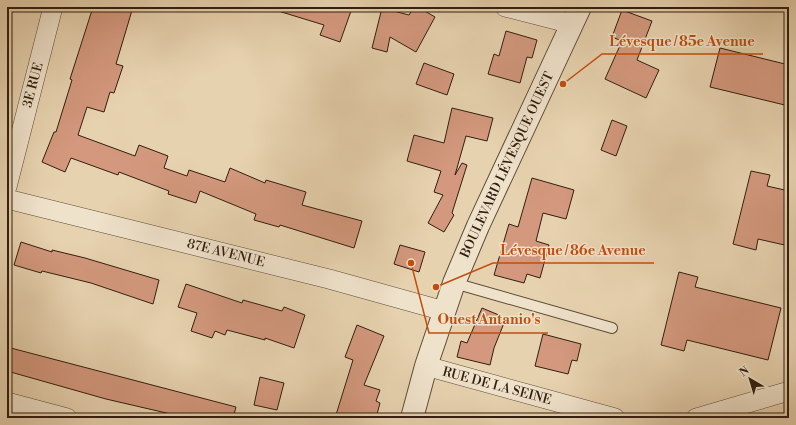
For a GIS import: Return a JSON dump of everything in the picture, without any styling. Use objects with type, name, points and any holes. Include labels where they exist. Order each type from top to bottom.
[{"type":"street","name":"3E RUE","points":[[7,187],[14,130],[53,7]]},
{"type":"street","points":[[505,7],[576,16]]},
{"type":"street","name":"BOULEVARD LÉVESQUE OUEST","points":[[412,418],[426,366],[454,282],[478,226],[576,16]]},
{"type":"street","name":"87E AVENUE","points":[[7,199],[329,279],[444,311]]},
{"type":"street","name":"RUE DE LA SEINE","points":[[426,366],[615,418]]},
{"type":"street","points":[[696,418],[789,391]]},
{"type":"street","points":[[7,402],[67,418]]},
{"type":"lane","points":[[454,282],[612,328]]},
{"type":"building","points":[[93,7],[133,7],[116,64],[123,66],[114,93],[110,92],[104,112],[87,107],[78,135],[135,156],[139,145],[168,156],[164,168],[187,176],[189,170],[225,182],[230,168],[265,183],[266,180],[306,192],[302,205],[362,221],[354,248],[280,225],[279,227],[254,220],[256,214],[200,191],[196,203],[168,194],[169,191],[119,172],[118,175],[71,158],[65,172],[42,162],[54,132],[56,132],[72,80],[70,79]]},
{"type":"building","points":[[276,7],[340,7],[351,11],[340,42],[320,35],[324,25],[275,10]]},
{"type":"building","points":[[414,7],[418,7],[435,17],[416,52],[390,37],[387,52],[372,48],[382,8],[409,15]]},
{"type":"building","points":[[622,10],[652,21],[637,60],[659,70],[646,98],[605,79],[622,41],[612,37]]},
{"type":"building","points":[[506,31],[537,40],[532,58],[527,57],[520,83],[488,74],[494,54],[499,56]]},
{"type":"building","points":[[720,48],[789,65],[789,106],[710,87]]},
{"type":"building","points":[[424,63],[454,74],[447,95],[416,84]]},
{"type":"building","points":[[452,108],[493,118],[487,141],[466,136],[455,175],[462,163],[467,165],[452,213],[454,215],[444,232],[428,223],[443,195],[434,192],[441,171],[407,161],[414,135],[444,143]]},
{"type":"building","points":[[612,120],[627,126],[616,156],[601,150]]},
{"type":"building","points":[[751,171],[770,175],[767,186],[789,191],[789,246],[758,239],[756,250],[733,244]]},
{"type":"building","points":[[532,178],[574,190],[566,219],[543,213],[536,241],[549,245],[540,278],[527,274],[524,283],[494,275],[509,224],[518,227]]},
{"type":"building","points":[[21,242],[52,252],[52,250],[85,258],[159,280],[153,304],[91,283],[42,271],[41,273],[14,265]]},
{"type":"building","points":[[400,245],[425,252],[419,272],[394,264]]},
{"type":"building","points":[[679,272],[698,277],[695,287],[781,308],[768,360],[687,340],[684,351],[661,345]]},
{"type":"building","points":[[186,284],[242,303],[243,300],[282,311],[284,307],[305,315],[294,348],[265,338],[265,340],[227,330],[225,335],[215,331],[212,338],[191,331],[197,313],[178,307]]},
{"type":"building","points":[[482,308],[506,318],[494,348],[490,365],[457,357],[461,341],[467,343]]},
{"type":"building","points":[[357,325],[384,336],[364,385],[380,390],[376,401],[380,403],[376,418],[335,418],[353,360],[345,357]]},
{"type":"building","points":[[543,334],[581,344],[577,361],[572,360],[568,374],[535,366]]},
{"type":"building","points":[[7,347],[236,407],[233,418],[188,418],[106,399],[7,371]]},
{"type":"building","points":[[260,377],[284,383],[277,410],[254,405]]},
{"type":"place","name":"Lévesque / 85e Avenue","points":[[563,84]]},
{"type":"place","name":"Ouest Antanio's","points":[[411,263]]},
{"type":"place","name":"Lévesque / 86e Avenue","points":[[436,287]]}]
